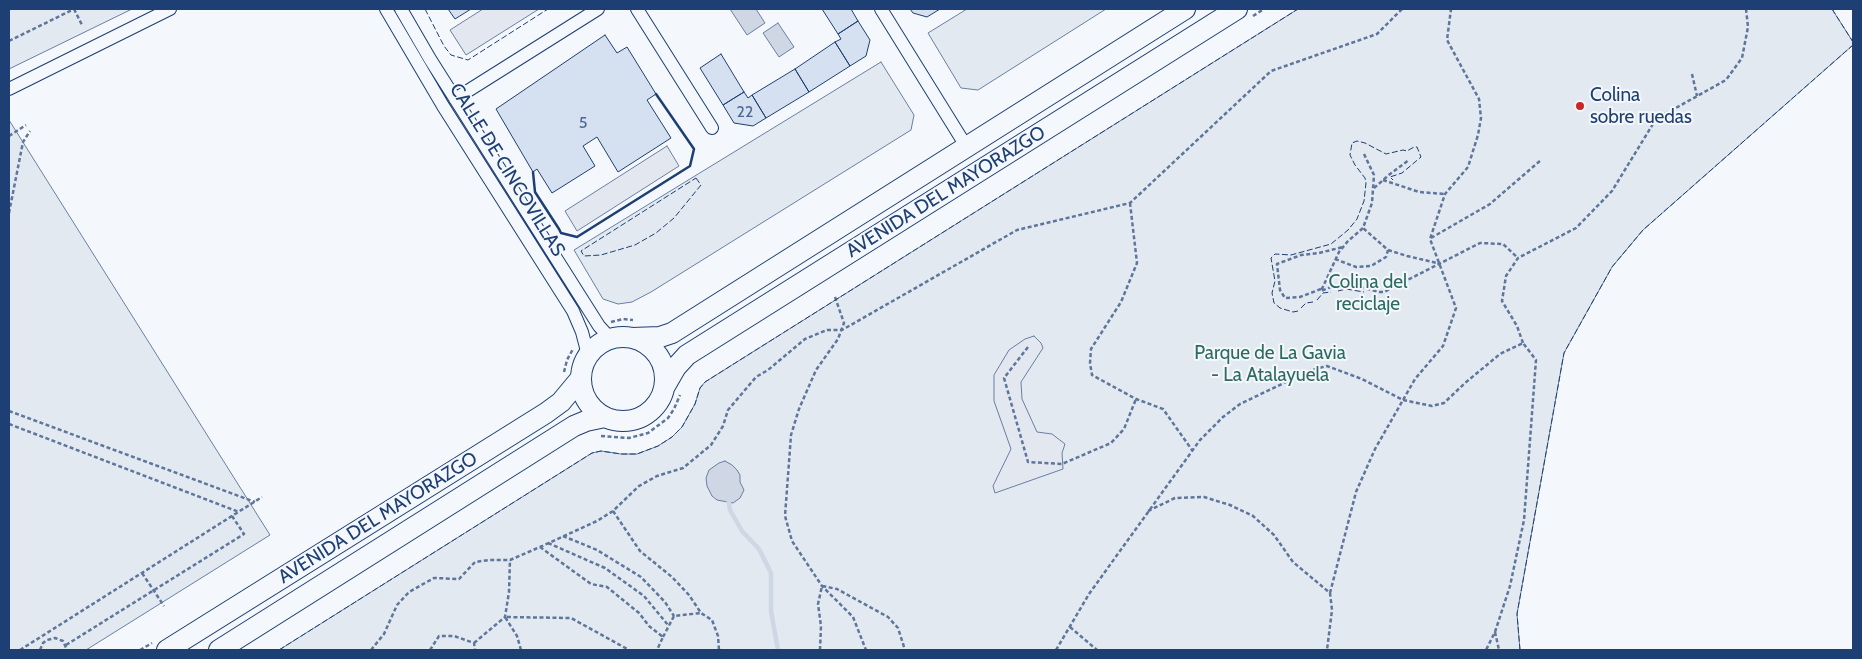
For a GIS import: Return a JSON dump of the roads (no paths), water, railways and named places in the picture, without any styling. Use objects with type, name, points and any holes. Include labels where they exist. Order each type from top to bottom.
[{"type":"main road","name":"AVENIDA DEL MAYORAZGO","points":[[632,338],[660,337],[672,333],[1185,9]]},
{"type":"main road","name":"AVENIDA DEL MAYORAZGO","points":[[665,386],[676,367],[687,355],[1237,9]]},
{"type":"main road","points":[[623,336],[646,344],[658,354],[664,366],[665,386],[663,393],[656,405],[646,414],[633,420],[619,421],[605,417],[595,411],[587,401],[582,390],[583,366],[588,355],[598,345],[610,338],[623,336]]},
{"type":"main road","name":"AVENIDA DEL MAYORAZGO","points":[[167,650],[546,413],[561,402],[581,378]]},
{"type":"main road","name":"AVENIDA DEL MAYORAZGO","points":[[219,650],[574,426],[605,417]]},
{"type":"street","points":[[9,90],[170,9]]},
{"type":"street","name":"CALLE DE CINCOVILLAS","points":[[386,9],[443,106],[573,311],[582,332],[588,355]]},
{"type":"street","name":"CALLE DE CINCOVILLAS","points":[[401,9],[602,330],[610,338]]},
{"type":"street","points":[[455,98],[598,9]]},
{"type":"street","points":[[637,9],[712,128]]},
{"type":"street","points":[[881,9],[966,146]]},
{"type":"waterway","points":[[728,497],[730,510],[742,531],[759,549],[771,573],[771,611],[778,650]]},
{"type":"place","name":"Colina sobre ruedas","points":[[1580,106]]},
{"type":"park label","name":"Colina del reciclaje","points":[[1368,293]]},
{"type":"park label","name":"Parque de La Gavia - La Atalayuela","points":[[1270,364]]}]
